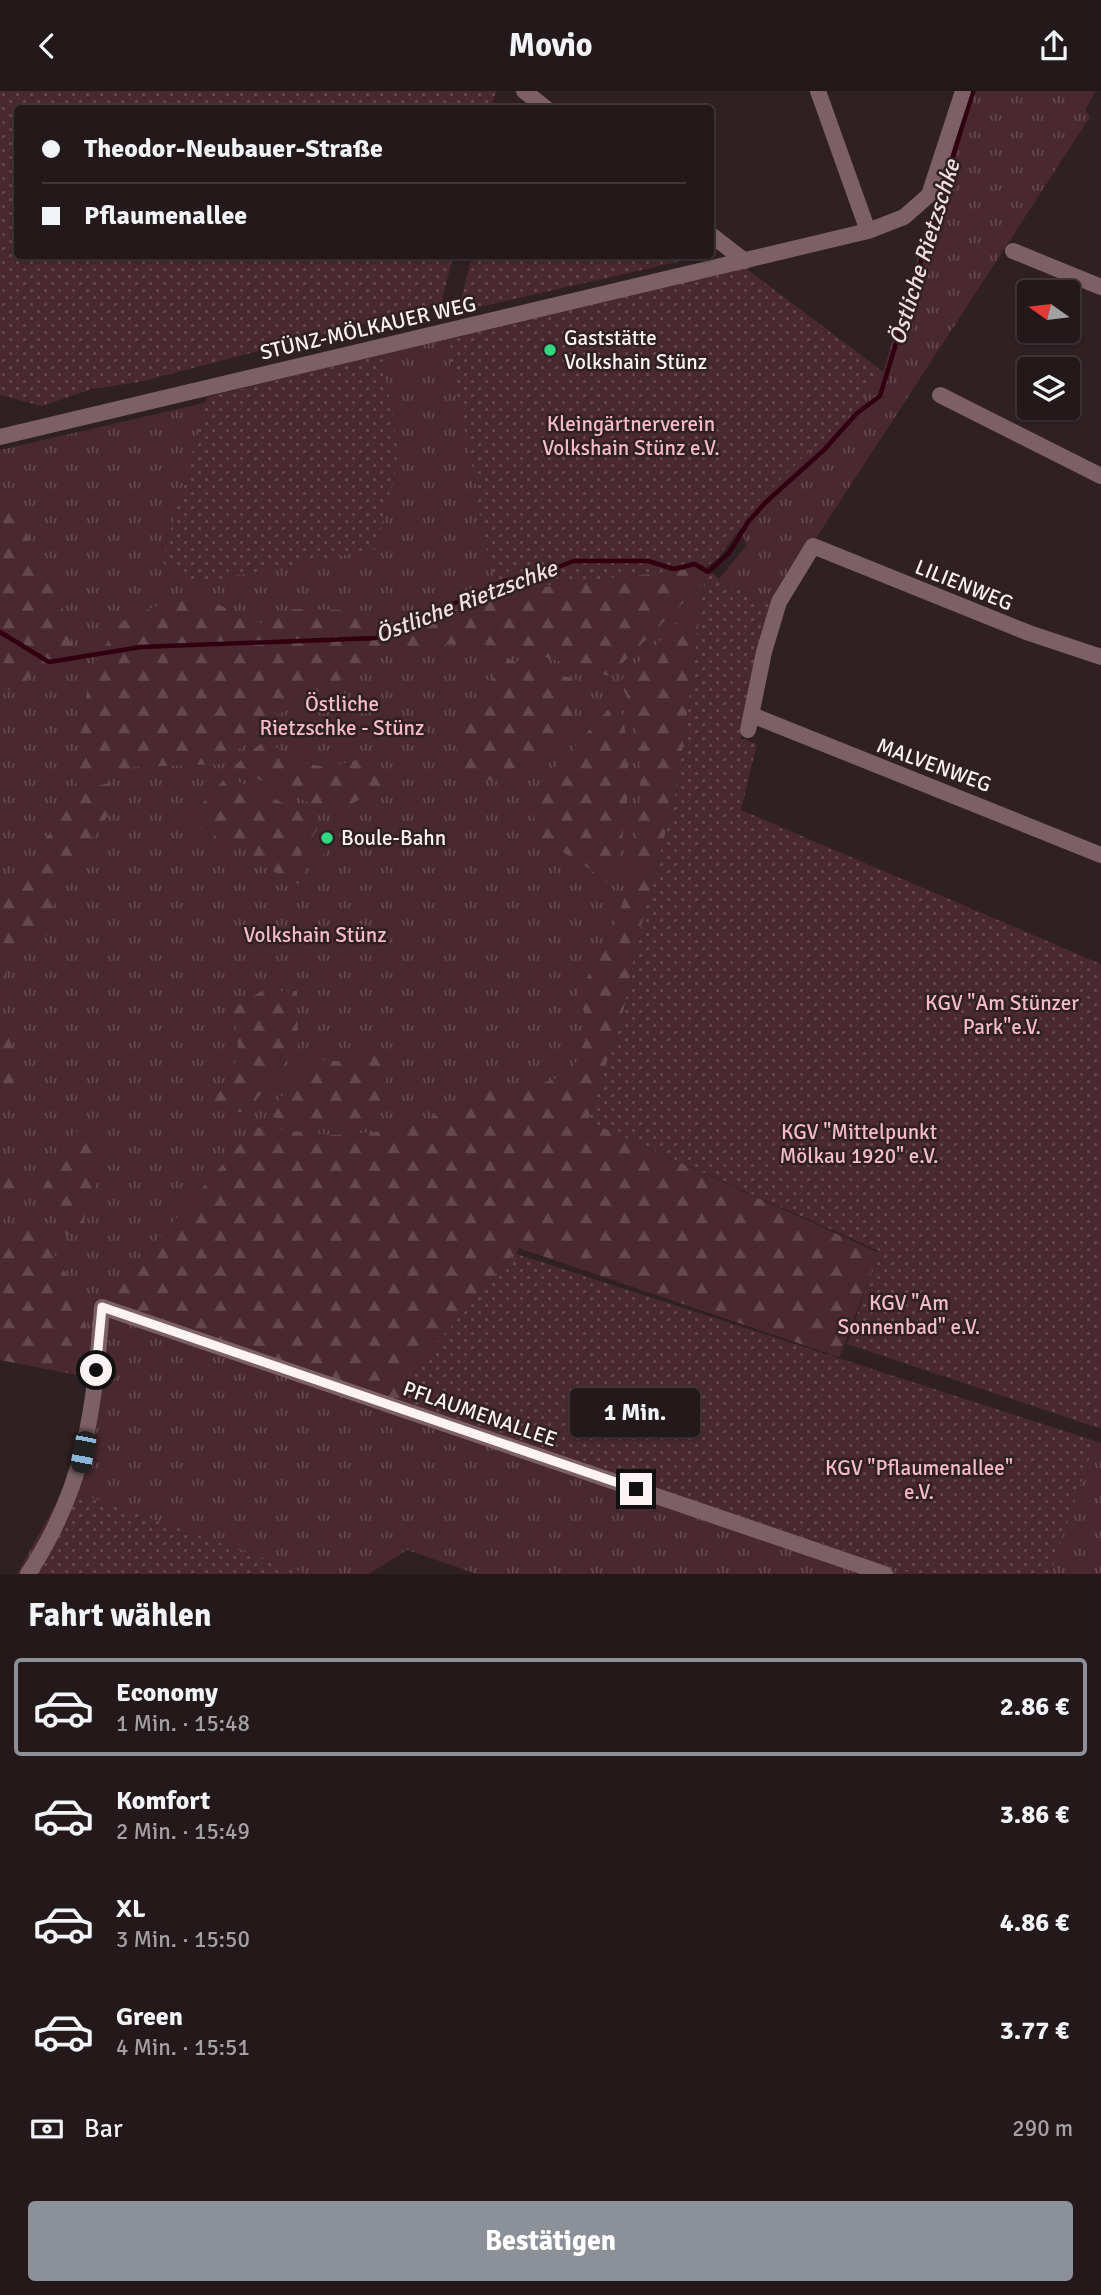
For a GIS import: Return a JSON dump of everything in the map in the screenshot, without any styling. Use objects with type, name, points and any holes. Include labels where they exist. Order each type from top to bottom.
[{"type":"street","points":[[524,91],[542,105]]},
{"type":"street","points":[[818,91],[868,231]]},
{"type":"street","name":"STÜNZ-MÖLKAUER WEG","points":[[0,437],[868,231],[904,217],[929,195],[963,91]]},
{"type":"street","points":[[714,237],[745,261]]},
{"type":"street","points":[[1013,251],[1101,287]]},
{"type":"street","points":[[940,395],[1101,476]]},
{"type":"street","name":"LILIENWEG","points":[[813,546],[1029,633],[1101,657]]},
{"type":"street","name":"MALVENWEG","points":[[813,546],[779,602],[764,652],[750,723],[1101,855]]},
{"type":"street","name":"PFLAUMENALLEE","points":[[28,1574],[39,1557],[80,1471],[94,1391],[102,1307],[885,1574]]},
{"type":"green space","points":[[0,91],[496,91],[492,105],[14,105],[14,259],[452,259],[441,304],[139,382],[92,389],[42,406],[0,395]]},
{"type":"green space","name":"Östliche Rietzschke - Stünz","points":[[976,91],[1096,91],[1085,110],[1090,117],[772,606],[719,579],[746,546],[741,528],[718,558],[706,567],[678,784],[635,951],[624,1009],[588,1121],[879,1253],[839,1357],[519,1248],[516,1254],[1101,1443],[1101,1574],[477,1574],[407,1550],[368,1574],[17,1574],[60,1496],[76,1449],[89,1377],[0,1360],[0,450],[204,403],[208,397],[741,265],[883,372],[943,172]]},
{"type":"green space","points":[[471,259],[690,259],[458,312]]},
{"type":"green space","name":"Kleingärtnerverein Volkshain Stünz e.V.","points":[[741,265],[883,372],[832,437],[808,452],[757,503],[718,558],[706,567],[498,591],[482,531],[475,478],[445,339]]},
{"type":"green space","points":[[382,355],[399,456],[376,549],[191,584],[162,562],[208,397]]},
{"type":"green space","points":[[0,484],[59,592],[75,662],[45,665],[13,691],[0,688]]},
{"type":"green space","points":[[706,567],[701,585],[609,676],[505,645],[444,644],[385,655],[275,716],[223,764],[135,767],[74,784],[87,691],[95,663],[119,623],[169,600],[205,599],[264,624],[289,609],[353,610],[382,626],[497,593]]},
{"type":"green space","points":[[706,567],[719,579],[772,606],[741,738],[757,744],[741,810],[1101,964],[1101,1429],[847,1344],[879,1251],[588,1121],[624,1009],[635,951],[678,784]]},
{"type":"green space","points":[[702,598],[678,784],[635,951],[624,1009],[588,1121],[879,1253],[839,1357],[519,1248],[414,1366],[399,1403],[101,1305],[255,1127],[333,1135],[376,1132],[424,1121],[497,1084],[535,1086],[571,1073],[590,1029],[578,995],[619,913],[627,889],[637,828],[640,795],[636,731],[629,704],[619,682]]},
{"type":"green space","points":[[508,659],[577,680],[578,701],[570,725],[524,780],[511,783],[453,775],[458,742],[464,727],[479,699]]},
{"type":"green space","points":[[618,699],[627,745],[628,793],[622,840],[611,886],[584,865],[541,839],[532,812],[534,797],[544,779]]},
{"type":"green space","points":[[265,740],[294,757],[315,765],[326,766],[371,756],[390,783],[328,812],[233,767]]},
{"type":"green space","points":[[227,776],[322,822],[301,854],[308,864],[299,884],[280,876],[243,849],[186,822]]},
{"type":"green space","points":[[109,783],[114,807],[51,895],[56,922],[40,943],[9,963],[2,997],[13,1053],[15,1080],[0,1109],[0,908],[78,791]]},
{"type":"green space","name":"Boule-Bahn","points":[[334,815],[346,824],[320,860],[308,851]]},
{"type":"green space","points":[[262,991],[297,991],[298,1046],[246,1113],[210,1107],[239,1055],[233,1008]]},
{"type":"green space","points":[[358,1050],[385,1051],[387,1077],[376,1118],[310,1123],[265,1116],[313,1059],[347,1062]]},
{"type":"green space","points":[[92,1119],[102,1144],[91,1169],[96,1183],[86,1202],[84,1227],[67,1236],[40,1193],[75,1133]]},
{"type":"green space","points":[[0,1165],[25,1196],[0,1223]]},
{"type":"green space","points":[[28,1209],[76,1291],[87,1329],[82,1376],[0,1360],[0,1247]]},
{"type":"green space","name":"KGV \"Pflaumenallee\" e.V.","points":[[516,1254],[1095,1441],[1050,1574],[914,1574],[400,1403],[416,1366]]},
{"type":"green space","points":[[74,1491],[307,1574],[36,1574]]},
{"type":"waterway","name":"Östliche Rietzschke","points":[[0,632],[49,662],[141,647],[376,638],[505,581],[574,561],[648,561],[674,569],[695,564],[708,572],[729,553],[748,522],[766,502],[825,449],[856,414],[880,396],[973,91]]},
{"type":"place","name":"Gaststätte Volkshain Stünz","points":[[550,350]]},
{"type":"place","name":"Boule-Bahn","points":[[327,838]]},
{"type":"route","points":[[96,1370],[102,1307],[636,1489]]},
{"type":"park label","name":"Volkshain Stünz","points":[[315,935]]},
{"type":"park label","name":"KGV \"Am Stünzer Park\"e.V.","points":[[1002,1015]]},
{"type":"park label","name":"KGV \"Mittelpunkt Mölkau 1920\" e.V.","points":[[859,1144]]},
{"type":"park label","name":"KGV \"Am Sonnenbad\" e.V.","points":[[909,1315]]}]
